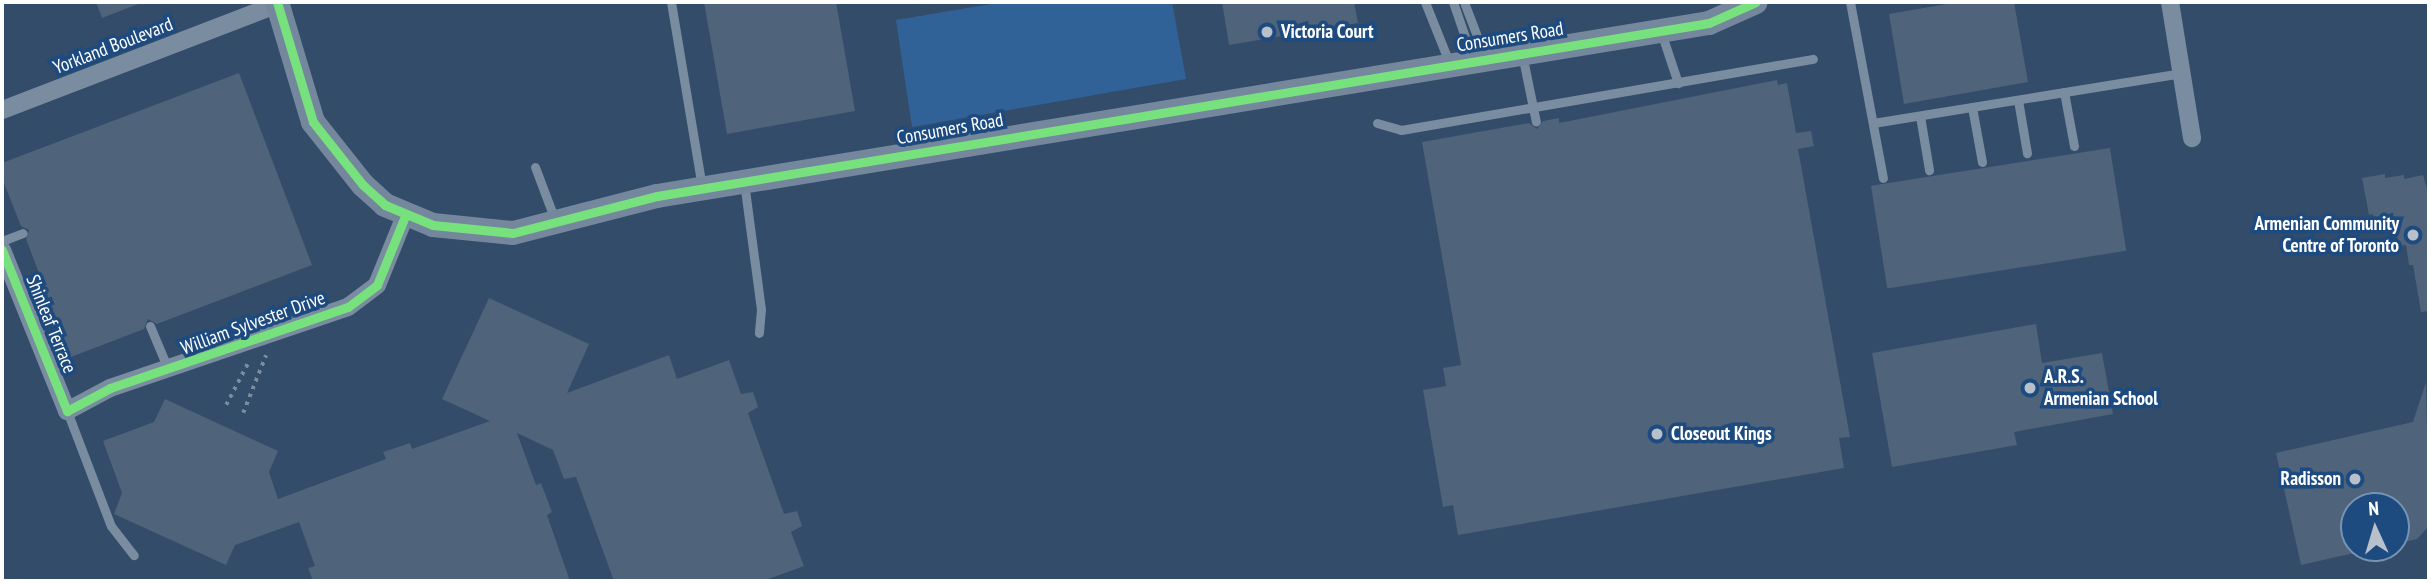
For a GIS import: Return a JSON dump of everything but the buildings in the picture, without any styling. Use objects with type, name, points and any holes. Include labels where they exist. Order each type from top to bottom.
[{"type":"street","name":"Consumers Road","points":[[277,3],[313,122],[363,185],[405,216],[452,230],[513,233],[702,188],[1709,23],[1756,2]]},
{"type":"street","points":[[2170,2],[2192,138]]},
{"type":"street","name":"Yorkland Boulevard","points":[[2,110],[277,3]]},
{"type":"street","name":"William Sylvester Drive","points":[[67,411],[110,388],[168,371],[348,307],[377,285],[405,216]]},
{"type":"street","name":"Shinleaf Terrace","points":[[2,250],[67,411]]},
{"type":"lane","points":[[671,2],[702,188]]},
{"type":"lane","points":[[1425,2],[1469,61]]},
{"type":"lane","points":[[1453,2],[1469,61]]},
{"type":"lane","points":[[1464,2],[1469,61]]},
{"type":"lane","points":[[1850,2],[1883,178]]},
{"type":"lane","points":[[1661,30],[1664,52],[1678,83]]},
{"type":"lane","points":[[1522,52],[1536,122]]},
{"type":"lane","points":[[1377,122],[1401,130],[1813,59]]},
{"type":"lane","points":[[1873,123],[2182,73]]},
{"type":"lane","points":[[2064,92],[2074,146]]},
{"type":"lane","points":[[2018,100],[2027,153]]},
{"type":"lane","points":[[1972,107],[1982,162]]},
{"type":"lane","points":[[1920,116],[1929,170]]},
{"type":"lane","points":[[536,167],[555,222]]},
{"type":"lane","points":[[744,182],[761,309],[759,333]]},
{"type":"lane","points":[[2,241],[23,233]]},
{"type":"lane","points":[[150,326],[168,371]]},
{"type":"lane","name":"Shinleaf Terrace","points":[[67,411],[111,526],[134,555]]},
{"type":"path","points":[[243,413],[266,355]]},
{"type":"path","points":[[226,405],[247,363]]},
{"type":"shaded area","points":[[1003,2],[1172,2],[1186,79],[912,127],[896,20]]},
{"type":"cycle path","points":[[277,2],[313,122],[363,185],[385,205],[433,225],[513,233],[657,196],[1709,23],[1756,2]]},
{"type":"cycle path","points":[[2,250],[67,411],[110,388],[348,307],[377,285],[405,216]]},
{"type":"place","name":"Victoria Court","points":[[1267,32]]},
{"type":"place","name":"Armenian Community Centre of Toronto","points":[[2413,235]]},
{"type":"place","name":"A.R.S. Armenian School","points":[[2030,388]]},
{"type":"place","name":"Closeout Kings","points":[[1657,434]]},
{"type":"place","name":"Radisson","points":[[2355,479]]}]
